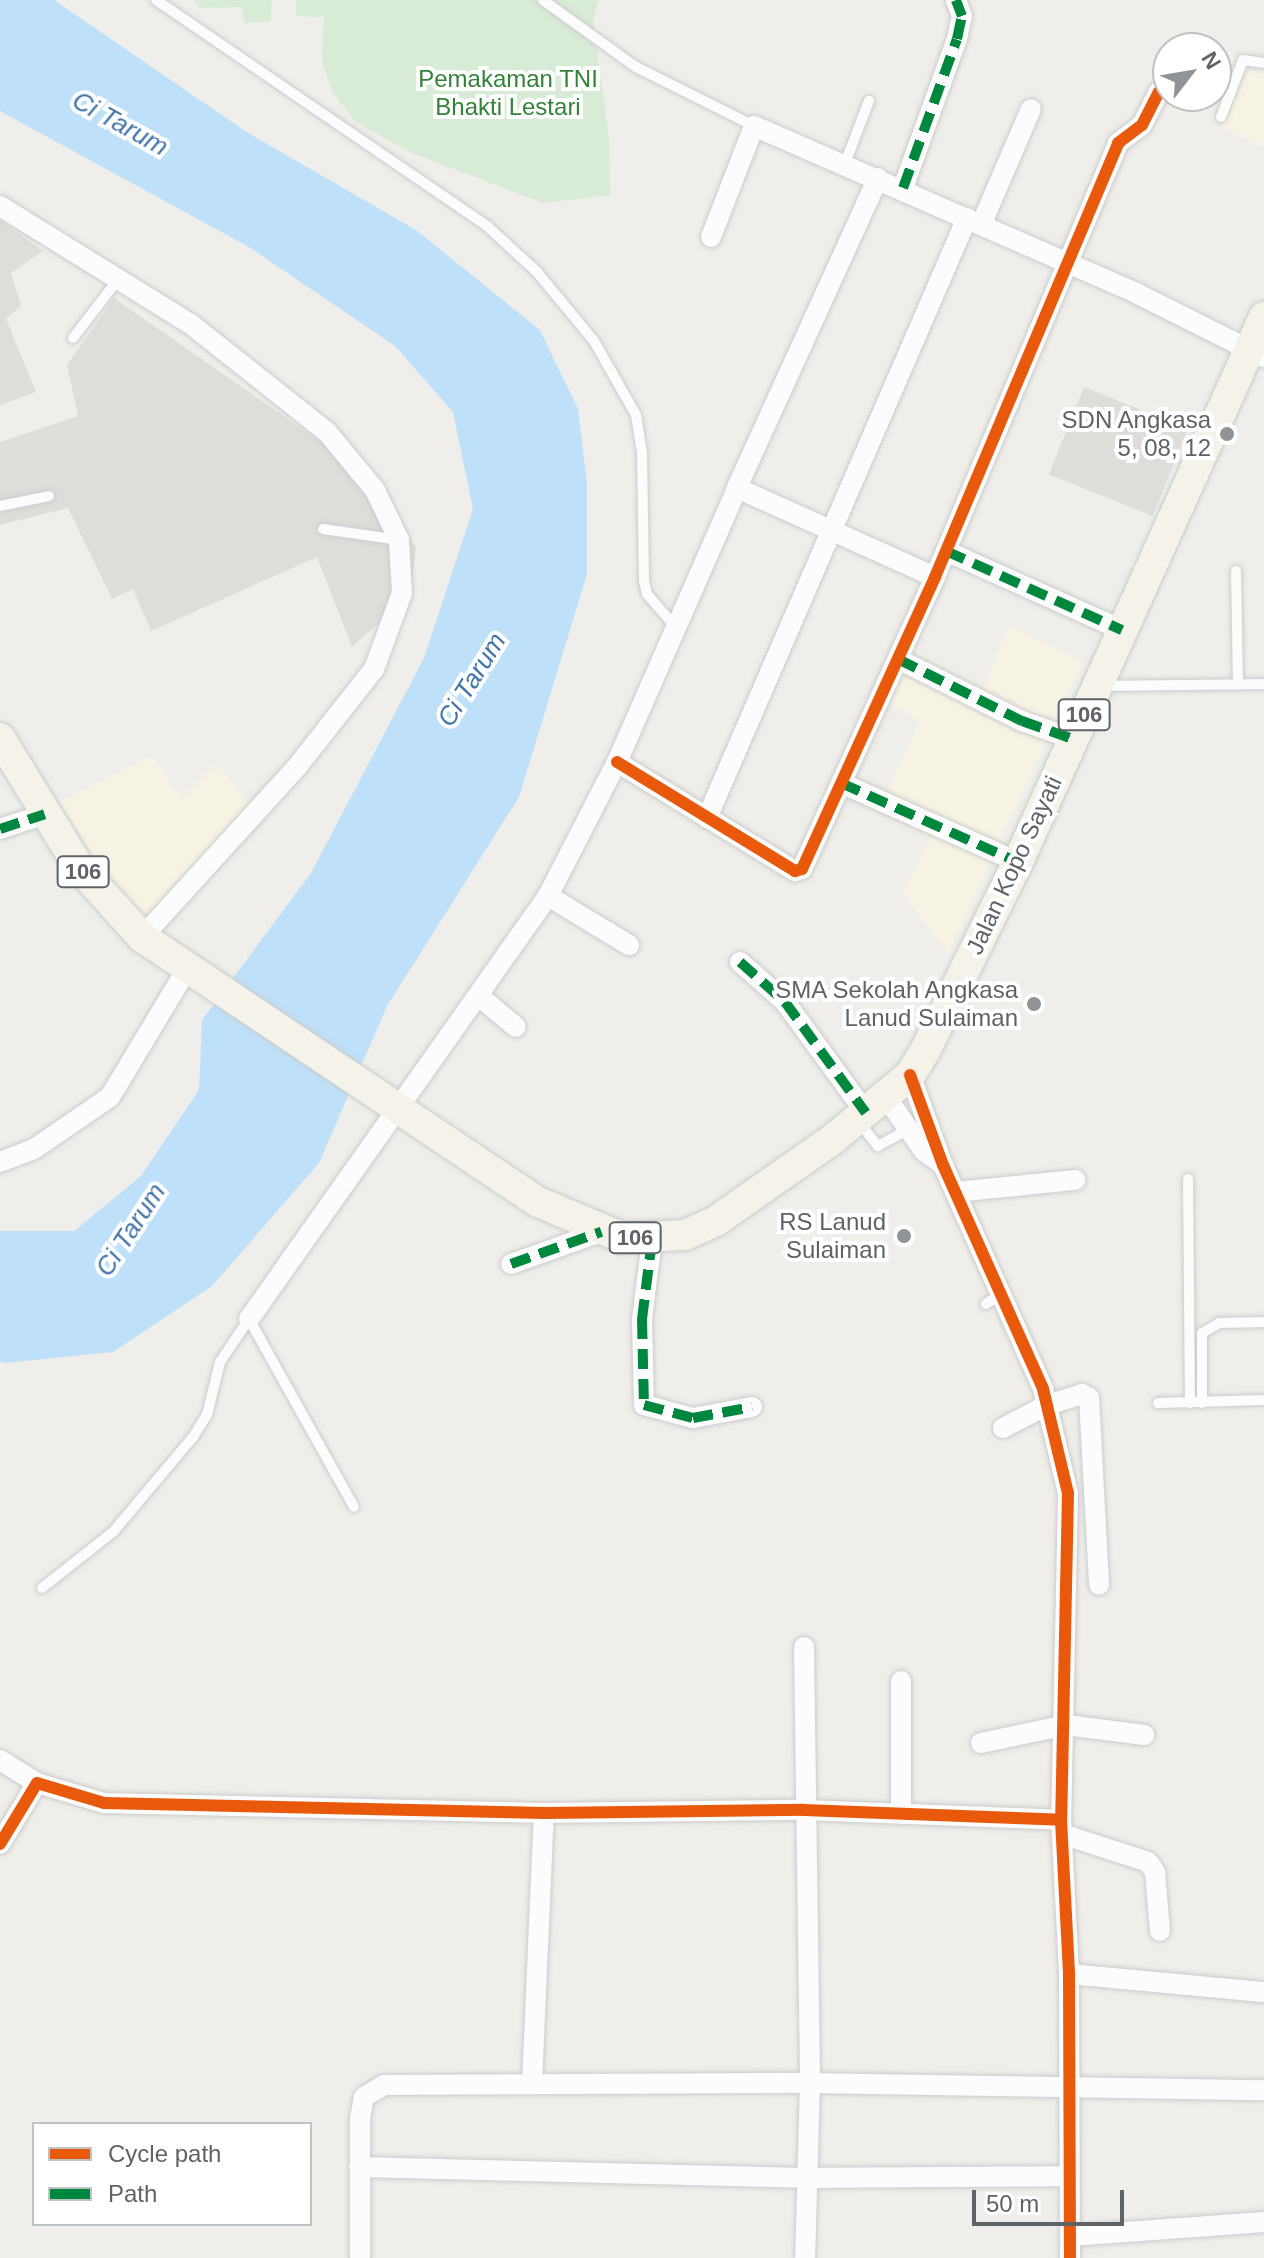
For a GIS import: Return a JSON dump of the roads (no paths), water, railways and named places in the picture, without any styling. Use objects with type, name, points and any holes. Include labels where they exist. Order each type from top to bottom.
[{"type":"main road","name":"Jalan Kopo Sayati","points":[[193,972],[354,1076],[536,1201],[601,1232],[652,1240],[700,1230],[870,1110],[910,1075],[1018,862],[1122,630],[1254,360],[1264,317]]},
{"type":"main road","name":"106","points":[[0,738],[45,814],[95,887],[142,937],[193,972]]},
{"type":"street","points":[[903,188],[957,39],[962,16],[956,0]]},
{"type":"street","points":[[617,762],[799,871],[935,577],[1065,262],[1118,143],[1142,125],[1152,105]]},
{"type":"street","points":[[707,818],[974,222],[1031,109]]},
{"type":"street","points":[[711,237],[754,126],[903,188],[1065,262],[1254,360]]},
{"type":"street","points":[[249,1319],[396,1105],[479,996],[548,896],[617,762],[673,624],[878,178]]},
{"type":"street","points":[[0,206],[192,325],[327,432],[375,490],[399,540],[402,593],[374,669],[296,768],[142,937]]},
{"type":"street","points":[[737,488],[935,577]]},
{"type":"street","points":[[946,551],[1122,630]]},
{"type":"street","points":[[898,659],[1022,721],[1073,739]]},
{"type":"street","points":[[841,783],[1018,862]]},
{"type":"street","points":[[0,829],[45,814]]},
{"type":"street","points":[[548,896],[629,945]]},
{"type":"street","points":[[740,962],[785,1002],[870,1110],[908,1130],[943,1165]]},
{"type":"street","points":[[0,1162],[34,1149],[110,1097],[193,972]]},
{"type":"street","points":[[479,996],[516,1027]]},
{"type":"street","points":[[910,1075],[956,1192],[993,1299],[1047,1405],[1068,1493],[1066,1725],[1061,1827],[1069,1974],[1067,2176],[1070,2258]]},
{"type":"street","points":[[956,1192],[1075,1180]]},
{"type":"street","points":[[511,1264],[601,1232]]},
{"type":"street","points":[[652,1240],[642,1319],[644,1405],[693,1418],[752,1407]]},
{"type":"street","points":[[1003,1428],[1047,1405],[1082,1394],[1089,1398],[1099,1585]]},
{"type":"street","points":[[804,1647],[810,2083],[804,2178],[805,2258]]},
{"type":"street","points":[[901,1681],[901,1814]]},
{"type":"street","points":[[981,1743],[1066,1725],[1144,1735]]},
{"type":"street","points":[[0,1760],[37,1783],[104,1803],[544,1813],[804,1810],[901,1814],[1061,1827],[1148,1862],[1155,1872],[1160,1931]]},
{"type":"street","points":[[0,1844],[37,1783]]},
{"type":"street","points":[[532,2084],[544,1813]]},
{"type":"street","points":[[1069,1974],[1263,1992]]},
{"type":"street","points":[[360,2258],[359,2167],[364,2097],[377,2087],[810,2083],[1264,2090]]},
{"type":"street","points":[[359,2167],[804,2178],[1067,2176]]},
{"type":"street","points":[[1070,2236],[1264,2222]]},
{"type":"lane","points":[[156,0],[487,226],[537,272],[594,341],[636,415],[642,452],[644,581],[647,594],[673,624]]},
{"type":"lane","points":[[543,0],[636,67],[754,126]]},
{"type":"lane","points":[[1221,117],[1243,60],[1264,63]]},
{"type":"lane","points":[[844,166],[869,101]]},
{"type":"lane","points":[[73,338],[119,278]]},
{"type":"lane","points":[[0,506],[49,496]]},
{"type":"lane","points":[[323,529],[399,540]]},
{"type":"lane","points":[[1236,571],[1238,684]]},
{"type":"lane","points":[[1097,686],[1264,684]]},
{"type":"lane","points":[[870,1110],[878,1146],[927,1117]]},
{"type":"lane","points":[[1188,1179],[1190,1403]]},
{"type":"lane","points":[[42,1588],[113,1532],[193,1437],[207,1415],[220,1362],[249,1319],[354,1507]]},
{"type":"lane","points":[[1202,1403],[1198,1345],[1202,1333],[1219,1323],[1264,1322]]},
{"type":"lane","points":[[1158,1403],[1264,1400]]},
{"type":"water","name":"Ci Tarum","points":[[0,0],[54,0],[248,133],[416,230],[540,330],[578,409],[587,484],[587,574],[519,797],[387,1006],[319,1163],[212,1286],[113,1352],[4,1363],[0,1361],[0,1231],[74,1231],[141,1176],[199,1090],[202,1020],[311,873],[424,658],[473,509],[453,412],[395,346],[249,247],[0,111]]},
{"type":"place","name":"SDN Angkasa 5, 08, 12","points":[[1227,434]]},
{"type":"place","name":"SMA Sekolah Angkasa Lanud Sulaiman","points":[[1034,1004]]},
{"type":"place","name":"RS Lanud Sulaiman","points":[[904,1236]]},
{"type":"park label","name":"Pemakaman TNI Bhakti Lestari","points":[[508,93]]}]
